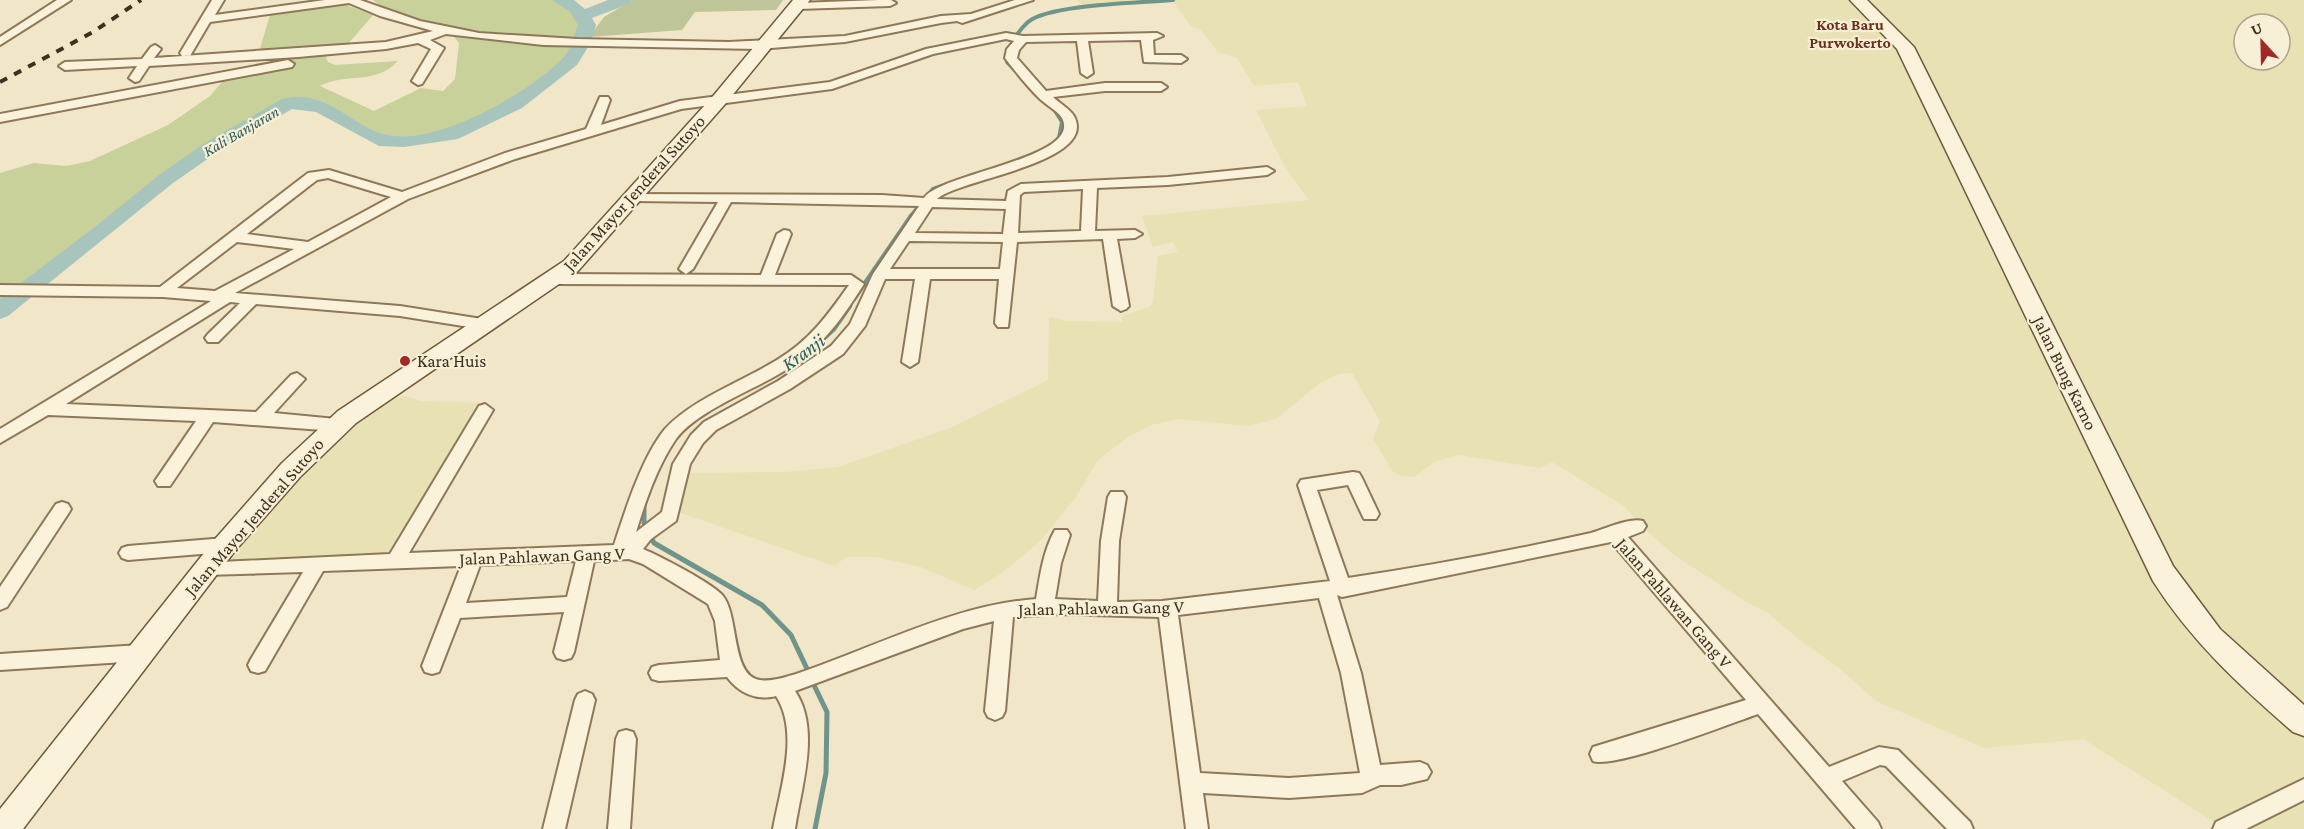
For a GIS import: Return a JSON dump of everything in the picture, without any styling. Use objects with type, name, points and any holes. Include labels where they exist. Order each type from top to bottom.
[{"type":"main road","name":"Jalan Bung Karno","points":[[1858,0],[1905,47],[2163,573],[2183,608],[2228,658],[2304,723]]},
{"type":"main road","name":"Jalan Mayor Jenderal Sutoyo","points":[[4,829],[225,545],[291,470],[336,425],[482,324],[556,279],[579,259],[631,197],[720,99],[800,3]]},
{"type":"street","points":[[0,42],[65,0]]},
{"type":"street","points":[[186,53],[209,19],[218,0]]},
{"type":"street","points":[[209,19],[350,0],[402,21],[442,32],[479,38],[611,44],[764,47],[888,35],[970,17],[1027,0]]},
{"type":"street","points":[[800,3],[890,3]]},
{"type":"street","points":[[65,66],[260,57],[361,47],[390,47],[421,40],[442,32]]},
{"type":"street","points":[[0,437],[307,246],[404,196],[499,159],[680,105],[840,83],[922,53],[1019,38],[1152,36],[1148,58],[1181,59]]},
{"type":"street","points":[[626,552],[645,534],[670,516],[682,464],[697,439],[710,426],[784,385],[837,350],[857,326],[879,274],[924,202],[944,188],[1035,160],[1058,148],[1068,135],[1068,117],[1043,95],[1011,58],[1019,38]]},
{"type":"street","points":[[1083,38],[1087,73]]},
{"type":"street","points":[[418,81],[438,48],[421,40]]},
{"type":"street","points":[[0,118],[354,52],[361,47]]},
{"type":"street","points":[[135,78],[155,49]]},
{"type":"street","points":[[1043,95],[1105,87],[1161,87]]},
{"type":"street","points":[[592,131],[604,100]]},
{"type":"street","points":[[1003,323],[1013,194],[1021,188],[1090,186],[1267,171]]},
{"type":"street","points":[[164,292],[313,176],[329,174],[404,196]]},
{"type":"street","points":[[1088,235],[1090,186]]},
{"type":"street","points":[[631,197],[882,199],[973,206],[1013,205]]},
{"type":"street","points":[[686,269],[726,199]]},
{"type":"street","points":[[766,280],[784,234]]},
{"type":"street","points":[[904,237],[1008,238],[1135,234]]},
{"type":"street","points":[[1109,235],[1121,306]]},
{"type":"street","points":[[234,237],[307,246]]},
{"type":"street","points":[[879,274],[1007,274]]},
{"type":"street","points":[[910,362],[923,274]]},
{"type":"street","points":[[556,279],[851,280],[857,284],[816,339],[784,363],[686,419],[670,435],[642,487],[626,552]]},
{"type":"street","points":[[0,290],[164,292],[400,311],[482,324]]},
{"type":"street","points":[[213,338],[253,299]]},
{"type":"street","points":[[260,418],[297,379]]},
{"type":"street","points":[[45,409],[260,418],[336,425]]},
{"type":"street","points":[[395,561],[485,410]]},
{"type":"street","points":[[164,481],[208,417]]},
{"type":"street","points":[[1189,782],[1289,788],[1362,783],[1372,779],[1334,590],[1306,485],[1353,478],[1357,481],[1370,514]]},
{"type":"street","points":[[1107,609],[1110,541],[1117,497]]},
{"type":"street","points":[[0,602],[62,509]]},
{"type":"street","points":[[1615,534],[1636,526]]},
{"type":"street","name":"Jalan Pahlawan Gang V","points":[[207,568],[626,552],[649,559],[715,599],[720,609],[733,668],[745,683],[757,689],[782,688],[942,628],[1004,611],[1044,607],[1167,608],[1334,590],[1456,568],[1615,534],[1870,829]]},
{"type":"street","points":[[1044,607],[1052,563],[1061,535]]},
{"type":"street","points":[[128,553],[225,545]]},
{"type":"street","points":[[564,652],[573,604],[587,553]]},
{"type":"street","points":[[432,666],[473,558]]},
{"type":"street","points":[[258,665],[317,564]]},
{"type":"street","points":[[454,611],[573,604]]},
{"type":"street","points":[[1167,608],[1197,829]]},
{"type":"street","points":[[995,711],[1004,611]]},
{"type":"street","points":[[0,662],[140,653]]},
{"type":"street","points":[[659,673],[733,668]]},
{"type":"street","points":[[782,688],[794,707],[795,725],[795,747],[784,829]]},
{"type":"street","points":[[554,829],[585,700]]},
{"type":"street","points":[[1600,754],[1631,747],[1762,704]]},
{"type":"street","points":[[619,829],[626,739]]},
{"type":"street","points":[[1826,778],[1879,756],[1891,757],[1962,829]]},
{"type":"street","points":[[1373,775],[1420,772]]},
{"type":"street","points":[[2224,829],[2304,789]]},
{"type":"shaded area","points":[[1077,0],[1172,0],[1085,8]]},
{"type":"shaded area","points":[[1172,0],[2304,0],[2304,829],[2225,829],[2083,739],[1984,748],[1876,701],[1838,667],[1802,642],[1767,612],[1751,605],[1674,555],[1624,506],[1552,462],[1540,468],[1459,455],[1436,461],[1414,477],[1401,476],[1393,472],[1373,439],[1380,421],[1352,373],[1339,374],[1320,383],[1276,419],[1247,426],[1179,419],[1151,425],[1128,437],[1098,460],[1075,498],[1041,540],[1002,573],[974,590],[921,567],[876,557],[846,557],[834,566],[678,512],[682,473],[785,472],[838,467],[950,428],[1048,380],[1049,317],[1067,321],[1122,322],[1122,316],[1149,307],[1153,302],[1158,256],[1178,252],[1173,242],[1153,247],[1142,216],[1309,200],[1285,167],[1256,110],[1307,106],[1298,82],[1254,86],[1237,58],[1218,52],[1201,30],[1190,25]]},
{"type":"shaded area","points":[[382,393],[395,397],[406,396],[421,401],[484,403],[393,558],[215,565],[337,426]]},
{"type":"green space","points":[[373,0],[561,0],[577,9],[587,25],[570,61],[515,104],[451,135],[404,141],[379,140],[321,107],[289,103],[215,145],[166,179],[104,231],[0,311],[0,173],[34,163],[66,166],[90,161],[168,125],[210,96],[229,74],[262,69],[288,54],[324,52],[328,62],[335,65],[398,61],[389,69],[370,76],[330,82],[320,86],[374,111],[421,88],[443,91],[455,79],[459,43],[453,35],[429,22],[389,12]]},
{"type":"green space","points":[[633,0],[783,0],[776,10],[695,12],[682,30],[589,37],[604,17]]},
{"type":"green space","points":[[346,5],[373,15],[348,44],[259,52],[270,15]]},
{"type":"waterway","name":"Kali Banjaran","points":[[0,311],[104,231],[166,179],[215,145],[289,103],[321,107],[379,140],[404,141],[451,135],[515,104],[570,61],[581,44],[587,25],[577,9],[561,0]]},
{"type":"waterway","name":"Kranji","points":[[582,16],[623,0]]},
{"type":"waterway","name":"Kranji","points":[[1016,71],[1007,62],[1016,35],[1023,26],[1039,16],[1075,8],[1173,0]]},
{"type":"waterway","name":"Kranji","points":[[1054,109],[1062,122],[1059,138]]},
{"type":"waterway","name":"Kranji","points":[[910,217],[933,189],[973,175]]},
{"type":"waterway","name":"Kranji","points":[[854,299],[911,216]]},
{"type":"waterway","name":"Kranji","points":[[812,349],[834,329],[850,306]]},
{"type":"waterway","name":"Kranji","points":[[644,504],[644,523],[654,543],[762,605],[791,635],[809,673]]},
{"type":"waterway","name":"Kranji","points":[[812,681],[827,712],[826,773],[815,829]]},
{"type":"railway","points":[[0,82],[93,32],[141,0]]},
{"type":"place","name":"Kara Huis","points":[[405,361]]},
{"type":"district","name":"Kota Baru Purwokerto","points":[[1850,33]]}]
